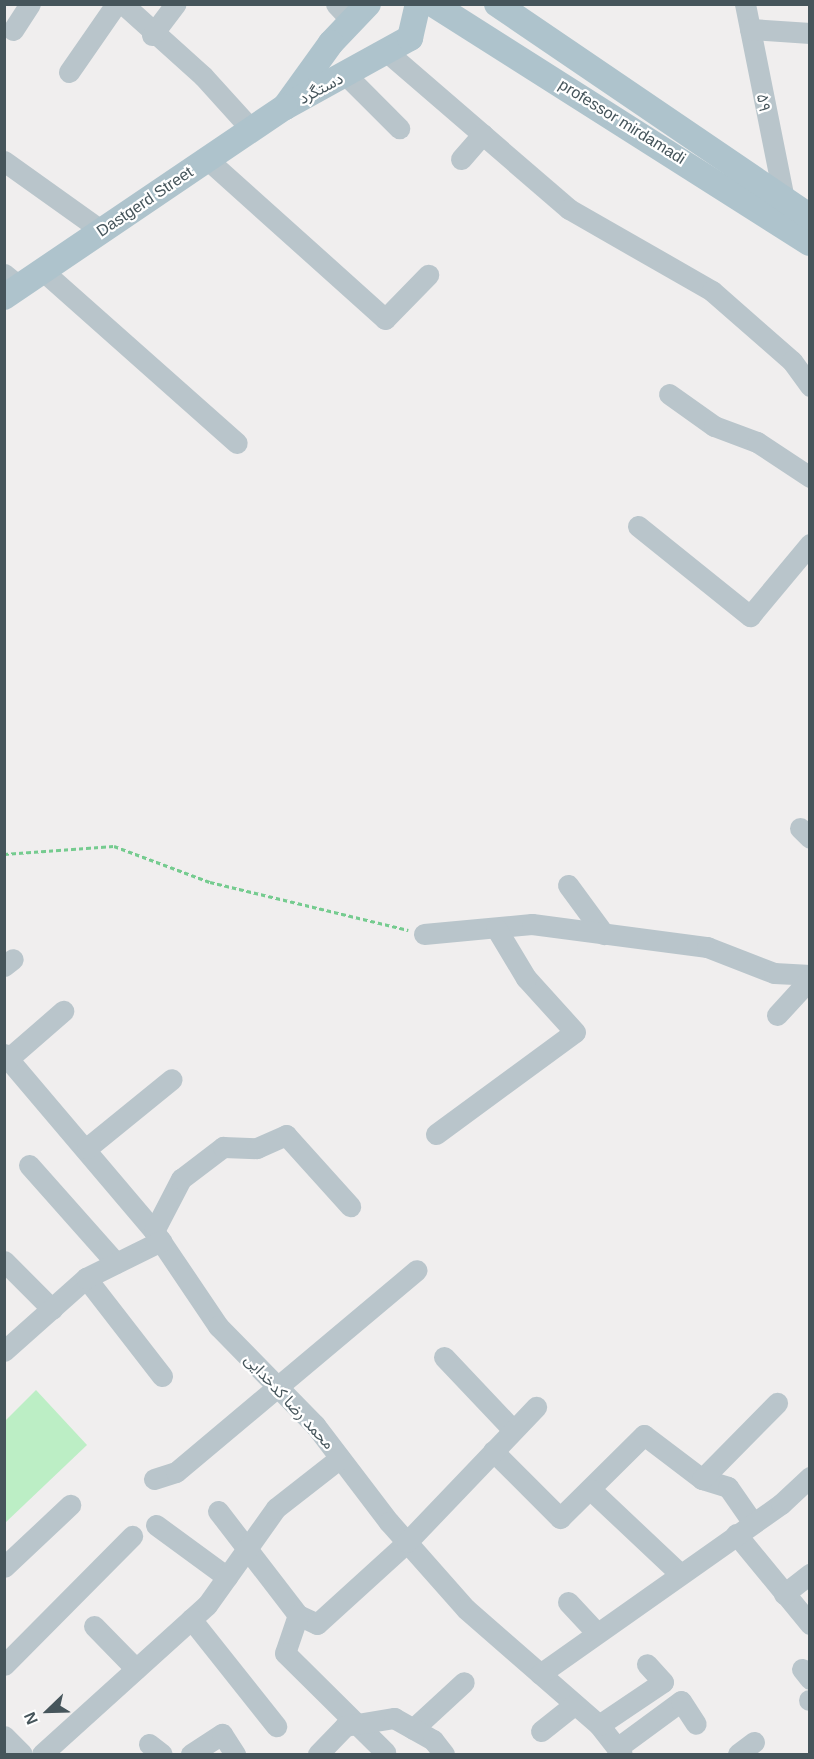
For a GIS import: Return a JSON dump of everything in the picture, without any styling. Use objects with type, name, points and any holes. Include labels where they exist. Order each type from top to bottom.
[{"type":"main road","points":[[410,38],[418,4]]},
{"type":"main road","name":"professor mirdamadi","points":[[433,4],[809,237]]},
{"type":"main road","name":"professor mirdamadi","points":[[497,4],[784,200],[809,237]]},
{"type":"main road","points":[[350,13],[381,56]]},
{"type":"main road","name":"دستگرد","points":[[285,108],[350,13]]},
{"type":"main road","name":"دستگرد","points":[[285,108],[347,76],[410,38],[464,25]]},
{"type":"main road","name":"Dastgerd Street","points":[[10,286],[43,271],[285,108]]},
{"type":"street","points":[[13,30],[30,4]]},
{"type":"street","points":[[69,72],[116,4]]},
{"type":"street","points":[[123,4],[152,34],[203,76],[252,130]]},
{"type":"street","points":[[152,34],[175,4]]},
{"type":"street","name":"۵۹","points":[[745,4],[784,200]]},
{"type":"street","points":[[750,29],[810,33]]},
{"type":"street","points":[[381,56],[483,134],[569,209],[712,291],[792,361],[810,386]]},
{"type":"street","points":[[347,76],[399,128]]},
{"type":"street","points":[[461,159],[483,134]]},
{"type":"street","points":[[208,160],[385,319],[428,275]]},
{"type":"street","points":[[4,161],[102,231]]},
{"type":"street","points":[[43,271],[237,443]]},
{"type":"street","points":[[669,394],[714,426],[757,442],[810,477]]},
{"type":"street","points":[[638,526],[750,616],[810,544]]},
{"type":"street","points":[[568,885],[604,934]]},
{"type":"street","points":[[424,934],[532,924],[707,947],[774,973],[810,975]]},
{"type":"street","points":[[436,1134],[574,1032],[526,978],[496,928]]},
{"type":"street","points":[[777,1015],[810,979]]},
{"type":"street","points":[[7,1056],[63,1011]]},
{"type":"street","name":"محمد رضا کدخدایی","points":[[7,1056],[87,1148],[158,1236],[218,1326],[280,1389],[340,1458],[406,1542],[466,1609],[599,1725],[619,1751]]},
{"type":"street","points":[[87,1148],[172,1079]]},
{"type":"street","points":[[4,1351],[86,1278],[116,1263],[158,1236],[181,1179],[223,1147],[257,1148],[286,1135],[350,1206]]},
{"type":"street","points":[[29,1165],[116,1263]]},
{"type":"street","points":[[4,1261],[52,1309]]},
{"type":"street","points":[[154,1479],[176,1472],[280,1389],[417,1270]]},
{"type":"street","points":[[86,1278],[162,1376]]},
{"type":"street","points":[[444,1357],[513,1430]]},
{"type":"street","points":[[702,1479],[777,1403]]},
{"type":"street","points":[[218,1511],[298,1615],[317,1624],[406,1542],[536,1407]]},
{"type":"street","points":[[493,1451],[560,1518],[644,1435],[702,1479],[728,1487],[744,1529],[784,1594],[810,1624]]},
{"type":"street","points":[[42,1755],[191,1619],[227,1577],[276,1508],[340,1458]]},
{"type":"street","points":[[540,1674],[744,1529],[810,1477]]},
{"type":"street","points":[[590,1489],[679,1573]]},
{"type":"street","points":[[4,1567],[70,1505]]},
{"type":"street","points":[[156,1525],[227,1577]]},
{"type":"street","points":[[4,1665],[132,1536]]},
{"type":"street","points":[[784,1594],[810,1574]]},
{"type":"street","points":[[568,1602],[596,1632]]},
{"type":"street","points":[[298,1615],[285,1653],[362,1724],[385,1752]]},
{"type":"street","points":[[191,1619],[276,1726]]},
{"type":"street","points":[[94,1626],[136,1669]]},
{"type":"street","points":[[599,1725],[663,1682],[647,1664]]},
{"type":"street","points":[[413,1729],[464,1682]]},
{"type":"street","points":[[619,1751],[681,1701],[696,1724]]},
{"type":"street","points":[[541,1731],[575,1704]]},
{"type":"street","points":[[327,1751],[345,1726],[394,1718],[433,1740],[444,1755]]},
{"type":"street","points":[[190,1755],[222,1734],[235,1755]]},
{"type":"street","points":[[4,1736],[22,1755]]},
{"type":"path","points":[[4,854],[114,846],[210,882],[424,934]]},
{"type":"green space","points":[[36,1390],[87,1445],[5,1523],[5,1421]]}]
